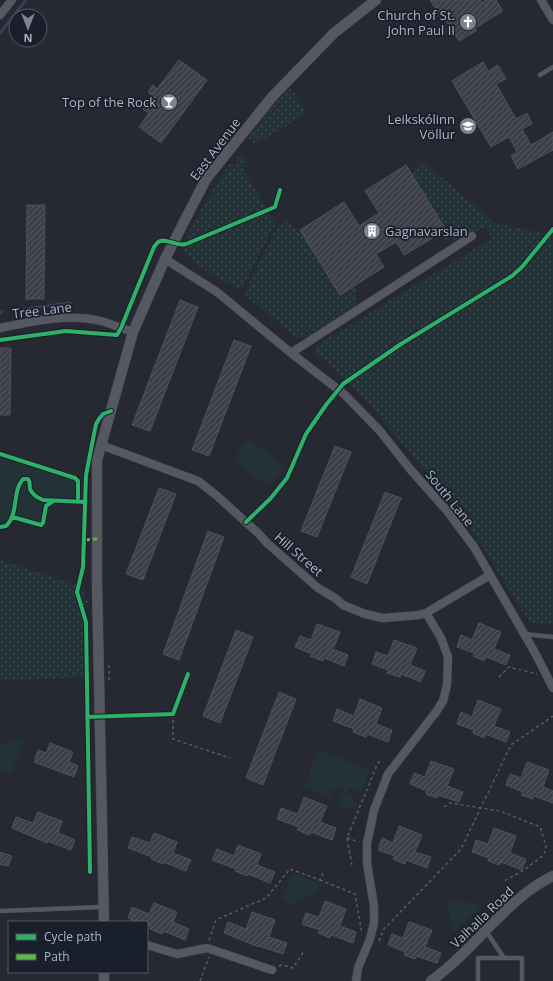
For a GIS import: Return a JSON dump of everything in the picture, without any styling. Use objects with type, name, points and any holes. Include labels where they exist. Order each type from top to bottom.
[{"type":"street","points":[[0,15],[12,0]]},
{"type":"street","name":"East Avenue","points":[[104,921],[97,583],[97,460],[133,332],[165,259],[206,179],[272,97],[334,33],[376,0]]},
{"type":"street","points":[[541,0],[553,20]]},
{"type":"street","points":[[291,353],[472,236]]},
{"type":"street","name":"South Lane","points":[[165,259],[217,292],[291,353],[344,394],[380,430],[410,469],[448,512],[474,547],[553,688]]},
{"type":"street","name":"Tree Lane","points":[[0,328],[52,319],[78,317],[101,321],[133,332]]},
{"type":"street","name":"Hill Street","points":[[101,445],[198,482],[216,495],[318,588],[335,598],[343,605],[365,614],[383,618],[426,613],[490,575]]},
{"type":"street","points":[[356,981],[358,968],[366,950],[374,923],[374,906],[367,863],[367,844],[374,810],[388,774],[436,712],[443,701],[447,685],[448,657],[441,638],[426,613]]},
{"type":"street","name":"Valhalla Road","points":[[431,981],[442,973],[518,898],[553,876]]},
{"type":"street","points":[[148,944],[177,954],[209,949],[272,970]]},
{"type":"lane","points":[[540,75],[553,67]]},
{"type":"lane","points":[[524,634],[553,637]]},
{"type":"lane","points":[[0,911],[103,907]]},
{"type":"lane","points":[[486,931],[504,958]]},
{"type":"lane","points":[[478,981],[478,958],[522,958],[522,981]]},
{"type":"path","points":[[499,677],[510,667],[547,677]]},
{"type":"path","points":[[173,714],[173,739],[230,758]]},
{"type":"path","points":[[377,946],[384,929],[461,849],[511,745],[553,716]]},
{"type":"path","points":[[352,865],[347,838],[377,765],[381,759]]},
{"type":"path","points":[[444,807],[450,803],[500,811],[540,827],[546,846],[544,855],[524,870],[504,882]]},
{"type":"path","points":[[347,838],[367,844]]},
{"type":"path","points":[[200,981],[216,920],[266,898],[290,869],[355,894],[362,938],[366,950]]},
{"type":"path","points":[[320,880],[324,870]]},
{"type":"path","points":[[272,970],[282,965],[293,968],[304,951]]},
{"type":"shaded area","points":[[289,89],[292,90],[301,102],[304,108],[304,115],[258,143],[253,143],[249,139],[251,132]]},
{"type":"shaded area","points":[[240,153],[248,164],[242,168],[267,208],[183,244],[193,223],[230,163],[234,165]]},
{"type":"shaded area","points":[[421,160],[495,223],[553,235],[553,624],[529,622],[482,546],[425,471],[366,400],[315,352],[316,346],[492,238],[485,226],[460,241],[434,237],[412,175]]},
{"type":"shaded area","points":[[268,212],[276,223],[242,288],[239,290],[199,266],[185,254],[182,248],[192,245]]},
{"type":"shaded area","points":[[285,221],[302,233],[340,294],[352,287],[357,289],[355,300],[358,304],[306,337],[297,338],[245,295],[246,290],[278,225]]},
{"type":"shaded area","points":[[248,439],[285,466],[270,487],[233,460]]},
{"type":"shaded area","points":[[0,452],[78,478],[81,482],[83,505],[58,505],[50,507],[45,524],[41,528],[15,521],[9,526],[0,528]]},
{"type":"shaded area","points":[[0,560],[85,588],[86,677],[0,680]]},
{"type":"shaded area","points":[[15,738],[25,739],[11,774],[0,770],[0,745]]},
{"type":"shaded area","points":[[318,750],[370,770],[362,792],[350,788],[347,789],[347,795],[352,795],[354,804],[359,805],[358,808],[353,806],[351,809],[340,806],[340,794],[344,794],[344,789],[332,789],[330,797],[304,787]]},
{"type":"shaded area","points":[[292,874],[320,883],[318,891],[292,904],[282,900]]},
{"type":"shaded area","points":[[449,898],[482,906],[453,933],[448,904]]},
{"type":"building","name":"Church of St. John Paul II","points":[[430,0],[480,0],[482,3],[486,0],[496,0],[503,11],[475,28],[476,31],[459,41],[443,16],[441,17]]},
{"type":"building","name":"Top of the Rock","points":[[179,60],[207,80],[161,143],[139,127],[149,113],[143,109],[152,96],[148,92],[153,85],[157,89]]},
{"type":"building","points":[[483,62],[488,71],[498,65],[506,79],[496,84],[516,119],[527,113],[532,124],[522,129],[531,145],[553,132],[553,150],[518,169],[511,156],[517,152],[509,137],[491,147],[452,81]]},
{"type":"building","name":"Gagnavarslan","points":[[406,165],[446,230],[404,255],[396,242],[376,254],[384,267],[340,295],[300,230],[344,202],[359,226],[379,213],[365,191]]},
{"type":"building","points":[[27,205],[45,205],[44,299],[26,299]]},
{"type":"building","points":[[180,300],[198,307],[150,431],[132,425]]},
{"type":"building","points":[[234,340],[251,346],[209,456],[192,450]]},
{"type":"building","points":[[0,348],[11,348],[10,415],[0,415]]},
{"type":"building","points":[[335,446],[351,452],[317,537],[301,531]]},
{"type":"building","points":[[159,488],[176,494],[143,580],[126,574]]},
{"type":"building","points":[[385,492],[401,498],[367,584],[351,577]]},
{"type":"building","points":[[208,531],[224,537],[179,660],[163,654]]},
{"type":"building","points":[[479,623],[501,632],[494,649],[510,655],[506,665],[486,657],[484,661],[473,656],[474,653],[457,647],[461,635],[472,640]]},
{"type":"building","points":[[317,624],[340,632],[333,649],[348,655],[344,666],[324,658],[323,661],[310,656],[312,654],[295,647],[300,636],[311,640]]},
{"type":"building","points":[[236,630],[253,637],[220,723],[203,716]]},
{"type":"building","points":[[394,640],[417,648],[410,665],[425,671],[421,682],[401,674],[400,677],[387,673],[388,670],[372,664],[376,652],[388,656]]},
{"type":"building","points":[[279,692],[296,699],[263,785],[246,778]]},
{"type":"building","points":[[360,699],[382,708],[376,724],[392,730],[388,742],[367,734],[366,737],[353,732],[354,729],[333,721],[337,709],[354,716]]},
{"type":"building","points":[[478,700],[501,709],[494,726],[510,732],[506,742],[485,734],[484,738],[473,733],[474,730],[457,724],[461,712],[472,717]]},
{"type":"building","points":[[50,743],[73,752],[69,762],[78,766],[74,777],[34,762],[38,750],[46,753]]},
{"type":"building","points":[[431,761],[454,769],[447,786],[463,792],[459,802],[438,795],[437,798],[426,794],[427,791],[410,784],[414,773],[425,777]]},
{"type":"building","points":[[527,762],[549,770],[543,787],[553,791],[553,803],[534,796],[533,799],[521,795],[523,792],[506,785],[510,774],[521,778]]},
{"type":"building","points":[[304,797],[327,806],[320,822],[336,828],[332,840],[311,832],[310,835],[297,830],[299,827],[277,819],[281,808],[298,814]]},
{"type":"building","points":[[38,812],[62,821],[58,833],[75,840],[71,850],[47,841],[47,843],[12,828],[16,817],[33,823]]},
{"type":"building","points":[[399,826],[422,835],[415,852],[431,857],[427,868],[406,860],[405,864],[393,859],[395,856],[378,850],[382,838],[393,843]]},
{"type":"building","points":[[494,828],[516,836],[510,853],[526,859],[522,870],[501,862],[499,865],[488,861],[489,858],[472,852],[476,840],[488,844]]},
{"type":"building","points":[[154,833],[177,842],[173,853],[191,860],[186,871],[163,862],[163,864],[151,859],[152,857],[128,848],[132,837],[150,843]]},
{"type":"building","points":[[238,845],[261,854],[257,865],[275,872],[270,883],[248,874],[247,876],[235,871],[236,869],[212,860],[217,849],[234,856]]},
{"type":"building","points":[[0,852],[12,856],[8,866],[0,864]]},
{"type":"building","points":[[325,901],[346,909],[340,926],[356,932],[353,943],[331,935],[330,938],[318,933],[320,930],[302,924],[306,913],[319,917]]},
{"type":"building","points":[[154,903],[177,912],[173,922],[189,929],[185,940],[163,931],[162,934],[150,929],[151,927],[148,926],[148,921],[136,921],[128,918],[132,907],[149,914]]},
{"type":"building","points":[[252,912],[275,920],[269,937],[287,943],[283,954],[259,947],[224,933],[228,922],[246,929]]},
{"type":"building","points":[[409,922],[432,930],[425,947],[441,953],[437,963],[416,956],[415,959],[404,955],[405,952],[388,945],[392,934],[403,938]]},
{"type":"waterway","points":[[0,33],[26,0]]},
{"type":"waterway","points":[[22,310],[70,303]]},
{"type":"marked path","points":[[84,540],[97,539]]},
{"type":"cycle path","points":[[0,340],[66,331],[117,335],[154,247],[158,242],[165,241],[182,245],[186,244],[275,207],[280,190]]},
{"type":"cycle path","points":[[246,522],[270,499],[287,478],[306,434],[343,384],[401,344],[512,276],[522,267],[553,229]]},
{"type":"cycle path","points":[[90,872],[86,622],[77,592],[83,567],[86,475],[96,424],[103,414],[111,411]]},
{"type":"cycle path","points":[[0,454],[75,478],[78,481],[78,498]]},
{"type":"cycle path","points":[[0,527],[6,526],[13,515],[18,490],[23,479],[28,479],[31,491],[35,496],[43,500],[85,502]]},
{"type":"cycle path","points":[[12,518],[41,525],[43,523],[46,506],[53,501]]},
{"type":"cycle path","points":[[87,717],[173,714],[188,674]]},
{"type":"place","name":"Church of St. John Paul II","points":[[468,22]]},
{"type":"place","name":"Top of the Rock","points":[[169,102]]},
{"type":"place","name":"Leikskólinn Völlur","points":[[468,126]]},
{"type":"place","name":"Gagnavarslan","points":[[372,231]]}]
